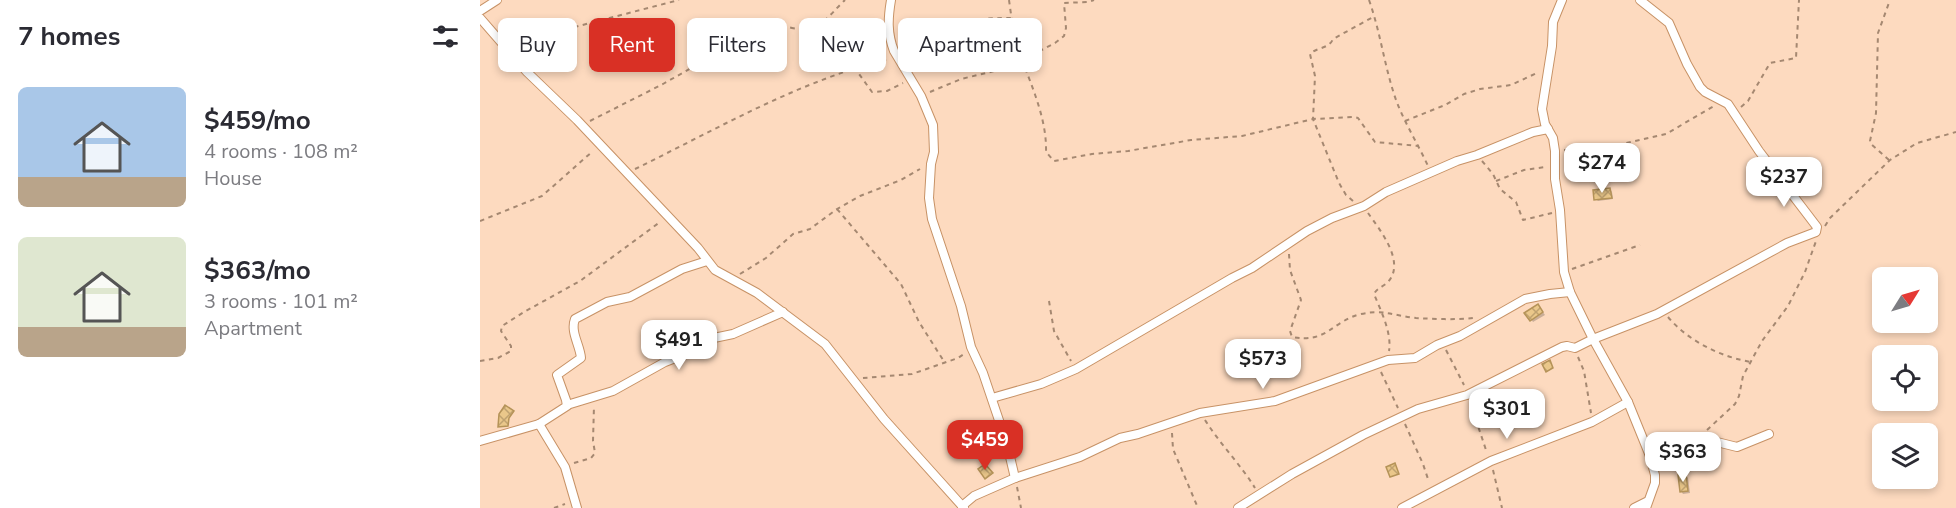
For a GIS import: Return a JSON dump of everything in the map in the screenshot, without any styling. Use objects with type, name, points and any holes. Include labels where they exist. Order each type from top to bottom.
[{"type":"street","points":[[480,11],[497,0]]},
{"type":"street","points":[[891,0],[888,34],[898,57]]},
{"type":"street","points":[[1562,0],[1553,22],[1542,110],[1556,151],[1564,272],[1570,292],[1628,402],[1650,456],[1655,475],[1654,483],[1646,505],[1634,508]]},
{"type":"street","points":[[1238,508],[1316,460],[1363,435],[1424,406],[1467,395],[1562,347],[1575,348],[1663,310],[1745,268],[1787,243],[1817,231],[1817,227],[1759,151],[1735,114],[1723,101],[1700,87],[1669,23],[1640,0]]},
{"type":"street","points":[[480,18],[498,39]]},
{"type":"street","points":[[527,72],[698,248],[715,270],[758,293],[825,344],[884,419],[963,507],[974,496],[1015,478],[1080,456],[1120,438],[1200,413],[1275,401],[1388,360],[1415,358],[1525,299],[1570,292]]},
{"type":"street","points":[[906,72],[921,96],[933,125],[934,152],[929,198],[932,219],[958,297],[971,347],[992,398],[1007,444],[1015,478]]},
{"type":"street","points":[[992,398],[1041,384],[1076,369],[1252,268],[1306,231],[1332,218],[1364,206],[1386,192],[1457,161],[1533,132],[1548,129]]},
{"type":"street","points":[[567,405],[556,375],[581,358],[573,323],[575,319],[607,302],[630,297],[682,269],[707,261]]},
{"type":"street","points":[[480,441],[539,424],[567,405],[594,398],[636,380],[709,339],[733,334],[783,312]]},
{"type":"street","points":[[1402,508],[1491,461],[1592,422],[1628,402]]},
{"type":"street","points":[[539,424],[565,467],[576,505]]},
{"type":"street","points":[[1650,456],[1707,439],[1737,447],[1769,434]]},
{"type":"path","points":[[577,27],[679,0]]},
{"type":"path","points":[[581,125],[663,84],[767,25],[797,29],[817,27],[845,0]]},
{"type":"path","points":[[1009,0],[1012,18]]},
{"type":"path","points":[[1042,50],[1064,36],[1066,28],[1064,3],[1094,0]]},
{"type":"path","points":[[1369,0],[1394,94],[1431,174]]},
{"type":"path","points":[[1735,114],[1748,101],[1770,63],[1796,58],[1799,0]]},
{"type":"path","points":[[1890,0],[1878,33],[1876,113],[1870,141],[1890,160]]},
{"type":"path","points":[[1375,16],[1333,39],[1329,45],[1310,53],[1310,60],[1315,76],[1313,119],[1343,190],[1349,198],[1364,206],[1393,253],[1393,270],[1390,279],[1374,292],[1390,345],[1388,360]]},
{"type":"path","points":[[1405,121],[1445,105],[1464,94],[1480,89],[1511,86],[1549,67]]},
{"type":"path","points":[[626,173],[749,112],[841,72]]},
{"type":"path","points":[[858,72],[872,92],[887,91],[911,80]]},
{"type":"path","points":[[921,96],[961,79],[990,72]]},
{"type":"path","points":[[1026,72],[1039,112],[1046,140],[1046,152],[1054,161],[1223,136],[1242,136],[1313,119],[1354,117],[1358,118],[1375,142],[1419,146]]},
{"type":"path","points":[[1556,151],[1605,148],[1666,134],[1723,101]]},
{"type":"path","points":[[1824,227],[1830,218],[1890,160],[1917,143],[1956,132]]},
{"type":"path","points":[[480,221],[542,196],[600,145]]},
{"type":"path","points":[[1477,155],[1500,189],[1516,202],[1523,220],[1560,210]]},
{"type":"path","points":[[732,279],[766,258],[793,234],[810,229],[837,209],[860,196],[901,180],[931,164]]},
{"type":"path","points":[[1496,181],[1524,170],[1556,166]]},
{"type":"path","points":[[837,209],[901,284],[919,322],[945,363]]},
{"type":"path","points":[[480,361],[498,358],[511,351],[511,346],[501,331],[502,326],[579,281],[667,217]]},
{"type":"path","points":[[1699,441],[1708,429],[1735,404],[1743,376],[1762,341],[1788,306],[1805,272],[1818,237]]},
{"type":"path","points":[[1291,241],[1290,270],[1301,300],[1292,323],[1290,336],[1301,339],[1322,336],[1348,319],[1380,311],[1415,318],[1475,318]]},
{"type":"path","points":[[1564,272],[1640,245]]},
{"type":"path","points":[[1049,301],[1055,335],[1076,369]]},
{"type":"path","points":[[1663,310],[1675,326],[1687,336],[1705,346],[1751,362]]},
{"type":"path","points":[[1443,345],[1460,375],[1491,461],[1502,508]]},
{"type":"path","points":[[851,378],[912,374],[958,358],[971,347]]},
{"type":"path","points":[[1575,348],[1584,371],[1592,422]]},
{"type":"path","points":[[1377,365],[1403,417],[1432,492]]},
{"type":"path","points":[[565,467],[591,458],[595,453],[594,398]]},
{"type":"path","points":[[1200,413],[1248,477],[1258,495]]},
{"type":"path","points":[[1174,421],[1173,449],[1198,508]]},
{"type":"path","points":[[1015,478],[1021,508]]},
{"type":"path","points":[[554,508],[576,505]]},
{"type":"building","points":[[1610,188],[1612,198],[1594,200],[1593,190]]},
{"type":"building","points":[[1538,304],[1543,312],[1530,321],[1524,313]]},
{"type":"building","points":[[1550,360],[1553,368],[1546,372],[1542,364]]},
{"type":"building","points":[[505,405],[514,411],[509,418],[508,426],[498,427],[499,414]]},
{"type":"building","points":[[1395,463],[1399,474],[1390,477],[1386,467]]},
{"type":"building","points":[[985,464],[993,473],[985,479],[978,469]]},
{"type":"building","points":[[1686,474],[1688,491],[1680,492],[1678,475]]}]
